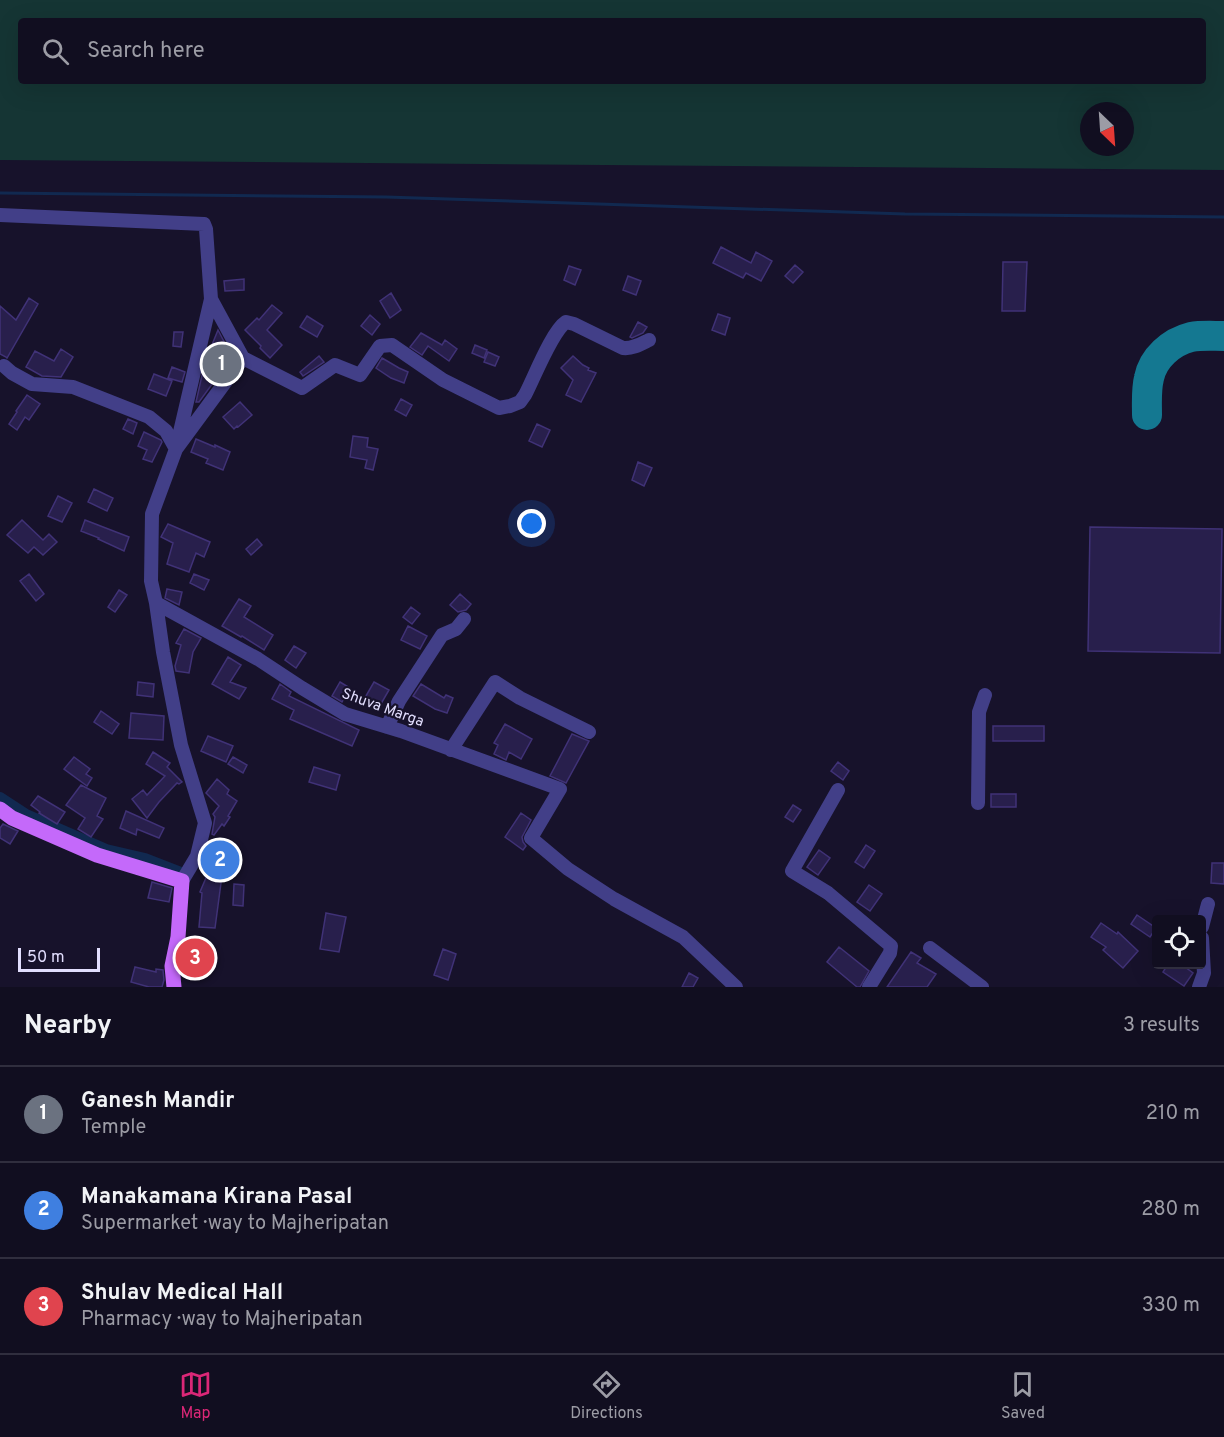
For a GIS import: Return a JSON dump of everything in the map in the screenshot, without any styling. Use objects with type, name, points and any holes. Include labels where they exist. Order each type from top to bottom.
[{"type":"main road","points":[[0,809],[12,818],[97,855],[182,881],[178,937],[172,966],[174,987]]},
{"type":"street","points":[[0,215],[204,224],[206,229],[211,299],[176,449],[152,514],[151,581],[163,652],[181,745],[205,823],[197,856],[182,881]]},
{"type":"street","points":[[211,299],[243,358],[302,388],[335,365],[360,375],[380,346],[392,345],[443,380],[499,408],[520,402],[555,335],[566,322],[623,348],[638,346],[649,340]]},
{"type":"street","points":[[176,449],[243,358]]},
{"type":"street","points":[[4,366],[32,384],[73,387],[149,417],[165,431],[176,449]]},
{"type":"street","name":"Shuva Marga","points":[[156,603],[258,659],[345,714],[497,765],[560,789],[531,838],[568,868],[614,899],[683,937],[736,987]]},
{"type":"street","points":[[387,727],[399,701],[442,635],[456,629],[464,619]]},
{"type":"street","points":[[451,750],[495,682],[520,698],[589,732]]},
{"type":"street","points":[[978,803],[979,712],[985,695]]},
{"type":"street","points":[[838,790],[792,871],[828,892],[891,946],[890,953],[869,987]]},
{"type":"street","points":[[1205,915],[1208,904]]},
{"type":"street","points":[[930,948],[982,987]]},
{"type":"street","points":[[1199,987],[1204,969]]},
{"type":"green space","points":[[0,0],[1224,0],[1224,170],[0,160]]},
{"type":"building","points":[[721,247],[751,263],[756,252],[772,261],[761,281],[746,273],[743,278],[713,263]]},
{"type":"building","points":[[1003,262],[1027,262],[1025,311],[1002,311]]},
{"type":"building","points":[[795,265],[803,272],[793,283],[785,276]]},
{"type":"building","points":[[569,266],[581,270],[575,285],[564,280]]},
{"type":"building","points":[[628,276],[641,281],[636,295],[623,290]]},
{"type":"building","points":[[244,279],[244,290],[225,291],[224,281]]},
{"type":"building","points":[[391,293],[401,310],[390,318],[380,301]]},
{"type":"building","points":[[29,298],[38,304],[7,358],[0,354],[0,306],[16,320]]},
{"type":"building","points":[[272,305],[282,313],[267,330],[282,345],[270,358],[245,330],[257,318],[259,320]]},
{"type":"building","points":[[718,314],[730,318],[725,335],[712,330]]},
{"type":"building","points":[[370,315],[380,324],[372,335],[361,326]]},
{"type":"building","points":[[307,316],[323,326],[317,337],[300,327]]},
{"type":"building","points":[[638,322],[647,327],[643,333],[632,338],[630,337]]},
{"type":"building","points":[[218,330],[232,357],[199,402],[196,402],[205,362]]},
{"type":"building","points":[[174,332],[183,332],[181,347],[173,346]]},
{"type":"building","points":[[421,333],[442,345],[445,340],[457,349],[449,361],[428,346],[422,355],[410,347]]},
{"type":"building","points":[[475,345],[487,350],[484,358],[472,353]]},
{"type":"building","points":[[61,349],[73,357],[61,377],[42,376],[26,367],[35,351],[54,361]]},
{"type":"building","points":[[488,352],[499,357],[495,366],[484,362]]},
{"type":"building","points":[[319,356],[324,362],[303,376],[300,372]]},
{"type":"building","points":[[573,356],[589,368],[588,370],[596,373],[581,402],[566,395],[573,380],[561,368]]},
{"type":"building","points":[[382,358],[408,372],[404,383],[376,368]]},
{"type":"building","points":[[172,367],[185,372],[182,382],[168,378]]},
{"type":"building","points":[[154,374],[172,381],[166,396],[148,389]]},
{"type":"building","points":[[27,395],[40,404],[29,420],[25,417],[17,430],[9,424]]},
{"type":"building","points":[[401,399],[412,405],[406,416],[395,410]]},
{"type":"building","points":[[240,402],[252,415],[234,429],[223,417]]},
{"type":"building","points":[[128,419],[137,423],[133,434],[123,429]]},
{"type":"building","points":[[537,424],[550,430],[542,447],[529,441]]},
{"type":"building","points":[[144,432],[162,442],[152,462],[143,459],[147,450],[138,446]]},
{"type":"building","points":[[353,436],[368,438],[367,447],[378,449],[373,470],[365,468],[367,460],[350,457]]},
{"type":"building","points":[[196,439],[230,452],[223,470],[206,463],[208,459],[191,452]]},
{"type":"building","points":[[638,462],[652,468],[644,486],[632,480]]},
{"type":"building","points":[[94,489],[113,498],[107,511],[88,502]]},
{"type":"building","points":[[58,496],[72,503],[62,522],[48,516]]},
{"type":"building","points":[[22,520],[43,540],[49,534],[57,542],[43,555],[34,547],[28,553],[7,535]]},
{"type":"building","points":[[85,520],[129,537],[124,551],[81,531]]},
{"type":"building","points":[[168,524],[210,542],[204,557],[196,553],[189,572],[167,564],[173,543],[161,537]]},
{"type":"building","points":[[1090,527],[1222,529],[1220,653],[1088,651]]},
{"type":"building","points":[[257,539],[262,545],[251,555],[246,549]]},
{"type":"building","points":[[29,574],[44,594],[36,601],[20,581]]},
{"type":"building","points":[[194,574],[209,580],[204,590],[190,583]]},
{"type":"building","points":[[167,589],[182,592],[179,605],[165,598]]},
{"type":"building","points":[[119,590],[127,595],[115,612],[108,607]]},
{"type":"building","points":[[460,594],[471,604],[466,610],[458,612],[450,605]]},
{"type":"building","points":[[239,599],[251,606],[244,617],[273,635],[264,650],[222,626]]},
{"type":"building","points":[[411,607],[420,614],[412,624],[403,617]]},
{"type":"building","points":[[408,626],[427,636],[420,649],[401,640]]},
{"type":"building","points":[[184,629],[201,638],[193,652],[189,673],[176,671],[175,666],[181,645],[176,643]]},
{"type":"building","points":[[294,646],[306,653],[296,668],[285,660]]},
{"type":"building","points":[[228,657],[241,665],[230,682],[246,688],[239,699],[212,684]]},
{"type":"building","points":[[138,682],[154,684],[153,697],[137,695]]},
{"type":"building","points":[[340,682],[350,688],[342,702],[332,696]]},
{"type":"building","points":[[374,682],[389,690],[378,709],[363,701]]},
{"type":"building","points":[[280,684],[291,692],[289,696],[359,730],[352,746],[290,719],[294,710],[272,699]]},
{"type":"building","points":[[421,684],[444,698],[446,695],[453,698],[447,713],[413,696]]},
{"type":"building","points":[[101,711],[119,724],[112,734],[94,722]]},
{"type":"building","points":[[131,713],[164,716],[163,740],[129,738]]},
{"type":"building","points":[[505,724],[532,739],[521,759],[509,752],[506,760],[494,754],[498,745],[494,743]]},
{"type":"building","points":[[993,726],[1044,726],[1044,741],[993,741]]},
{"type":"building","points":[[572,734],[589,741],[566,783],[550,776]]},
{"type":"building","points":[[208,736],[233,746],[226,762],[201,751]]},
{"type":"building","points":[[153,752],[170,763],[167,767],[182,782],[177,783],[147,818],[132,799],[143,790],[147,795],[165,776],[146,764]]},
{"type":"building","points":[[74,757],[90,769],[86,774],[92,778],[87,786],[64,769]]},
{"type":"building","points":[[233,757],[247,765],[243,773],[228,764]]},
{"type":"building","points":[[838,762],[849,771],[843,780],[831,771]]},
{"type":"building","points":[[314,767],[340,775],[336,790],[309,782]]},
{"type":"building","points":[[217,779],[229,790],[227,794],[237,801],[224,826],[222,824],[214,835],[212,834],[215,817],[213,814],[219,806],[206,793]]},
{"type":"building","points":[[81,785],[106,798],[97,816],[103,819],[91,837],[78,829],[85,818],[66,805]]},
{"type":"building","points":[[991,794],[1016,794],[1016,807],[991,807]]},
{"type":"building","points":[[38,796],[65,812],[57,824],[31,805]]},
{"type":"building","points":[[793,805],[801,810],[793,822],[785,817]]},
{"type":"building","points":[[126,811],[164,828],[159,838],[137,829],[136,835],[120,828]]},
{"type":"building","points":[[521,813],[531,820],[522,837],[526,846],[523,850],[505,837]]},
{"type":"building","points":[[3,824],[18,831],[10,844],[0,838],[0,828]]},
{"type":"building","points":[[866,845],[875,851],[864,868],[855,862]]},
{"type":"building","points":[[210,849],[225,853],[215,928],[199,927],[202,893],[200,892],[211,866],[206,864]]},
{"type":"building","points":[[819,850],[830,858],[818,875],[807,867]]},
{"type":"building","points":[[1212,863],[1224,863],[1224,884],[1211,883]]},
{"type":"building","points":[[152,882],[172,888],[169,902],[148,898]]},
{"type":"building","points":[[234,884],[244,885],[243,906],[233,905]]},
{"type":"building","points":[[869,885],[882,894],[870,911],[857,902]]},
{"type":"building","points":[[326,913],[346,917],[339,952],[320,949]]},
{"type":"building","points":[[1137,915],[1152,925],[1152,934],[1150,937],[1131,924]]},
{"type":"building","points":[[1101,923],[1117,934],[1118,932],[1138,951],[1123,968],[1103,950],[1106,947],[1091,937]]},
{"type":"building","points":[[839,947],[869,971],[860,987],[857,987],[827,962]]},
{"type":"building","points":[[443,949],[456,954],[448,980],[434,975]]},
{"type":"building","points":[[192,951],[202,954],[199,966],[189,963]]},
{"type":"building","points":[[911,952],[921,958],[917,963],[936,974],[927,987],[887,987]]},
{"type":"building","points":[[135,967],[156,972],[156,969],[163,970],[162,987],[149,987],[131,982]]},
{"type":"building","points":[[1165,969],[1188,969],[1193,973],[1184,986],[1163,972]]},
{"type":"building","points":[[689,973],[698,978],[693,987],[682,987]]},
{"type":"waterway","points":[[0,193],[386,197],[905,214],[1224,217]]},
{"type":"waterway","points":[[0,798],[26,815],[106,850],[145,859],[181,873]]},
{"type":"taxiway","points":[[1147,415],[1149,378],[1154,364],[1164,352],[1191,337],[1224,336]]},
{"type":"place","name":"Ganesh Mandir","points":[[222,364]]},
{"type":"place","name":"Manakamana Kirana Pasal","points":[[220,860]]},
{"type":"place","name":"Shulav Medical Hall","points":[[195,958]]}]
